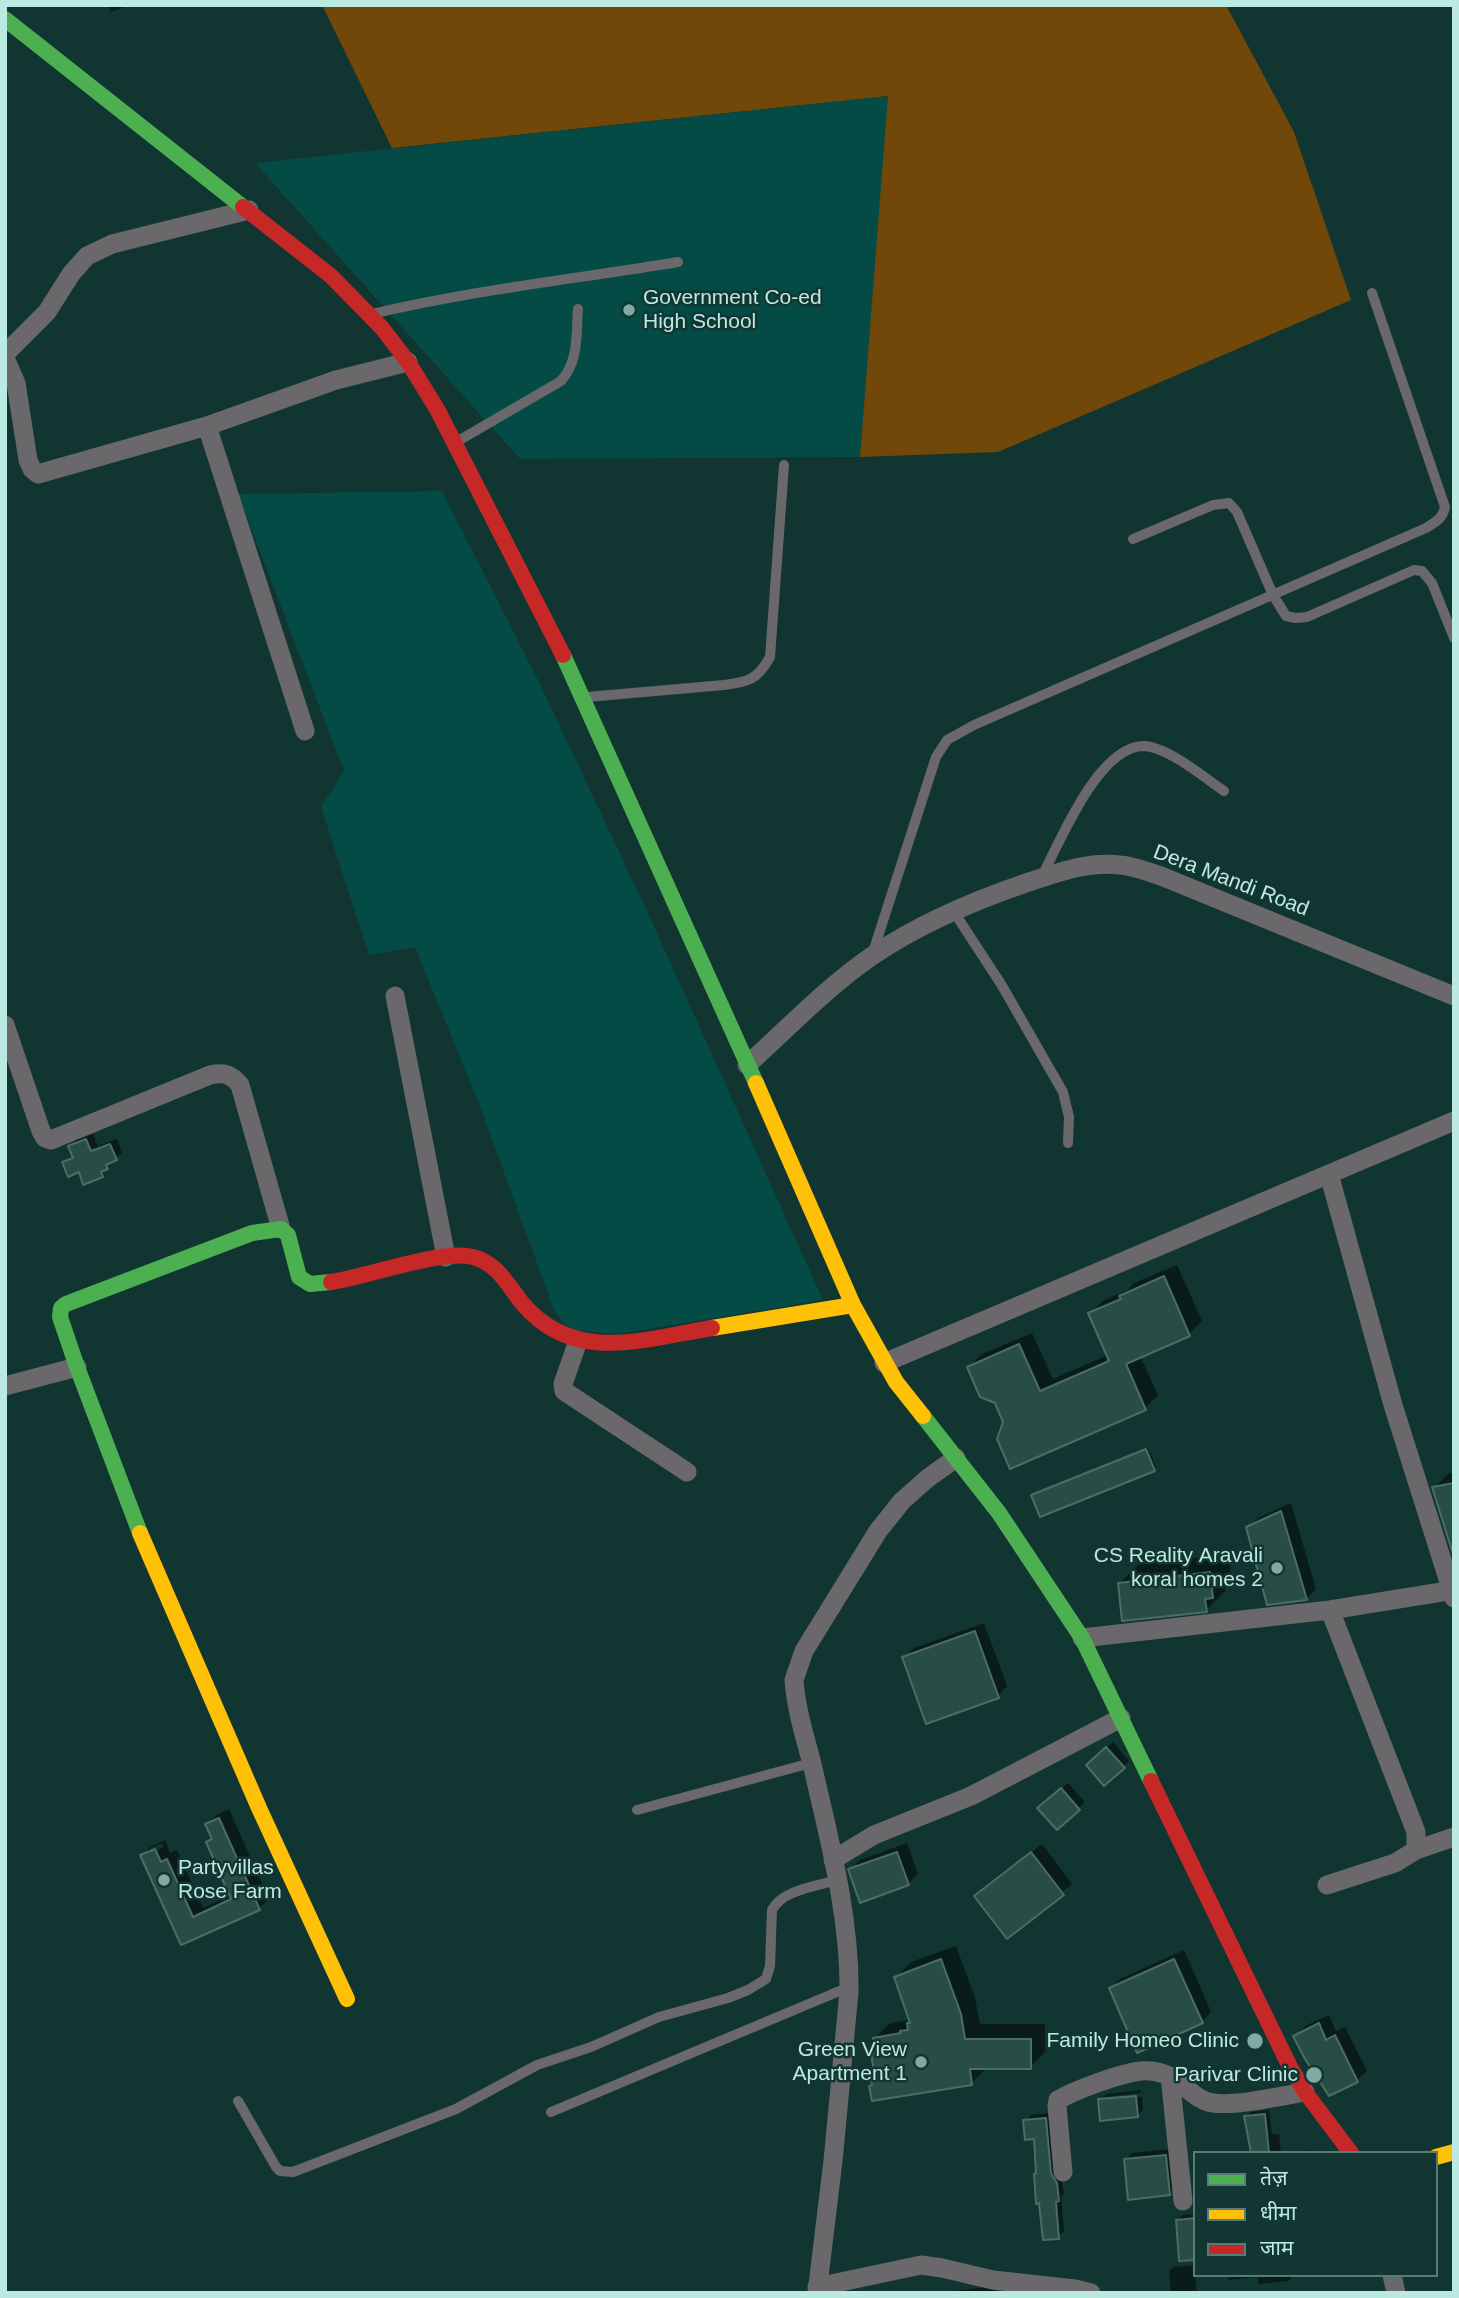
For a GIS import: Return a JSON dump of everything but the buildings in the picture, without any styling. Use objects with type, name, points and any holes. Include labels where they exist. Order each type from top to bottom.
[{"type":"street","points":[[5,19],[331,276],[369,315],[408,362],[437,409],[583,698],[853,1305],[896,1382],[999,1513],[1082,1638],[1290,2067],[1350,2151]]},
{"type":"street","points":[[250,211],[112,244],[87,256],[71,274],[47,312],[5,356],[16,383],[28,460],[32,469],[38,474],[47,473],[207,426],[336,380],[408,362]]},
{"type":"street","points":[[207,426],[305,731]]},
{"type":"street","name":"Dera Mandi Road","points":[[747,1065],[872,956],[930,922],[988,896],[1095,864],[1122,865],[1198,890],[1454,996]]},
{"type":"street","points":[[395,996],[446,1257]]},
{"type":"street","points":[[5,1025],[41,1131],[45,1138],[51,1140],[210,1075],[222,1072],[233,1077],[240,1085],[281,1229],[288,1235],[299,1278],[310,1284],[446,1257],[473,1257],[491,1264],[503,1274],[530,1311],[556,1332],[578,1341],[609,1345],[853,1305]]},
{"type":"street","points":[[884,1363],[1454,1121]]},
{"type":"street","points":[[1082,1638],[1453,1593],[1393,1405],[1329,1174]]},
{"type":"street","points":[[281,1229],[252,1233],[66,1304],[61,1308],[60,1317],[144,1544],[259,1808],[347,2000]]},
{"type":"street","points":[[578,1341],[563,1384],[564,1391],[687,1472]]},
{"type":"street","points":[[5,1386],[77,1367]]},
{"type":"street","points":[[956,1458],[902,1501],[886,1521],[804,1651],[797,1667],[794,1692],[837,1880],[847,1938],[849,1987],[833,2161],[817,2290],[921,2266],[942,2268],[1004,2287],[1075,2289],[1091,2293]]},
{"type":"street","points":[[1330,1610],[1416,1832],[1416,1850]]},
{"type":"street","points":[[833,1860],[874,1835],[983,1790],[1121,1718]]},
{"type":"street","points":[[1327,1885],[1395,1863],[1416,1850],[1454,1838]]},
{"type":"street","points":[[1063,2172],[1058,2099],[1142,2070],[1170,2076],[1209,2102],[1230,2103],[1306,2092]]},
{"type":"street","points":[[1170,2076],[1183,2201]]},
{"type":"lane","points":[[369,315],[510,287],[678,262]]},
{"type":"lane","points":[[872,956],[936,757],[947,740],[974,725],[1426,528],[1449,512],[1444,507],[1372,293]]},
{"type":"lane","points":[[454,443],[561,381],[570,370],[575,351],[578,309]]},
{"type":"lane","points":[[583,698],[742,683],[761,674],[770,657],[784,465]]},
{"type":"lane","points":[[1133,539],[1213,505],[1229,503],[1237,512],[1273,595],[1286,616],[1307,617],[1414,570],[1422,571],[1432,583],[1454,638]]},
{"type":"lane","points":[[1041,878],[1088,789],[1108,763],[1125,750],[1145,746],[1164,751],[1224,791]]},
{"type":"lane","points":[[954,912],[1001,984],[1063,1092],[1069,1117],[1068,1143]]},
{"type":"lane","points":[[637,1810],[811,1763]]},
{"type":"lane","points":[[238,2101],[276,2167],[280,2171],[292,2172],[456,2109],[537,2065],[604,2042],[659,2017],[748,1990],[766,1979],[770,1966],[772,1910],[775,1903],[783,1896],[837,1880]]},
{"type":"lane","points":[[551,2112],[849,1987]]},
{"type":"shaded area","points":[[322,5],[1226,5],[1294,132],[1351,300],[998,452],[860,457],[888,96],[392,148]]},
{"type":"shaded area","name":"Government Co-ed High School","points":[[889,96],[860,457],[520,459],[255,163]]},
{"type":"shaded area","points":[[442,491],[539,682],[648,913],[823,1300],[618,1334],[569,1330],[554,1310],[481,1109],[415,947],[369,955],[321,807],[344,771],[238,494]]},
{"type":"traffic: fast","points":[[5,19],[243,207]]},
{"type":"traffic: fast","points":[[563,655],[756,1083]]},
{"type":"traffic: fast","points":[[140,1533],[77,1367],[60,1317],[61,1308],[252,1233],[281,1229],[288,1235],[299,1277],[310,1284],[331,1282]]},
{"type":"traffic: fast","points":[[923,1416],[999,1513],[1082,1638],[1151,1781]]},
{"type":"traffic: slow","points":[[756,1083],[853,1305],[896,1382],[923,1416]]},
{"type":"traffic: slow","points":[[712,1328],[853,1305]]},
{"type":"traffic: slow","points":[[140,1533],[259,1808],[347,1999]]},
{"type":"traffic: slow","points":[[1438,2156],[1454,2152]]},
{"type":"traffic: jam","points":[[243,207],[331,276],[382,328],[408,362],[437,409],[563,655]]},
{"type":"traffic: jam","points":[[331,1282],[424,1260],[473,1257],[495,1269],[522,1303],[542,1322],[564,1335],[611,1343],[712,1328]]},
{"type":"traffic: jam","points":[[1151,1781],[1290,2067],[1305,2092],[1349,2151]]},
{"type":"place","name":"Government Co-ed High School","points":[[629,310]]},
{"type":"place","name":"CS Reality Aravali koral homes 2","points":[[1277,1568]]},
{"type":"place","name":"Partyvillas Rose Farm","points":[[164,1880]]},
{"type":"place","name":"Family Homeo Clinic","points":[[1255,2041]]},
{"type":"place","name":"Green View Apartment 1","points":[[921,2062]]},
{"type":"place","name":"Parivar Clinic","points":[[1314,2075]]}]
